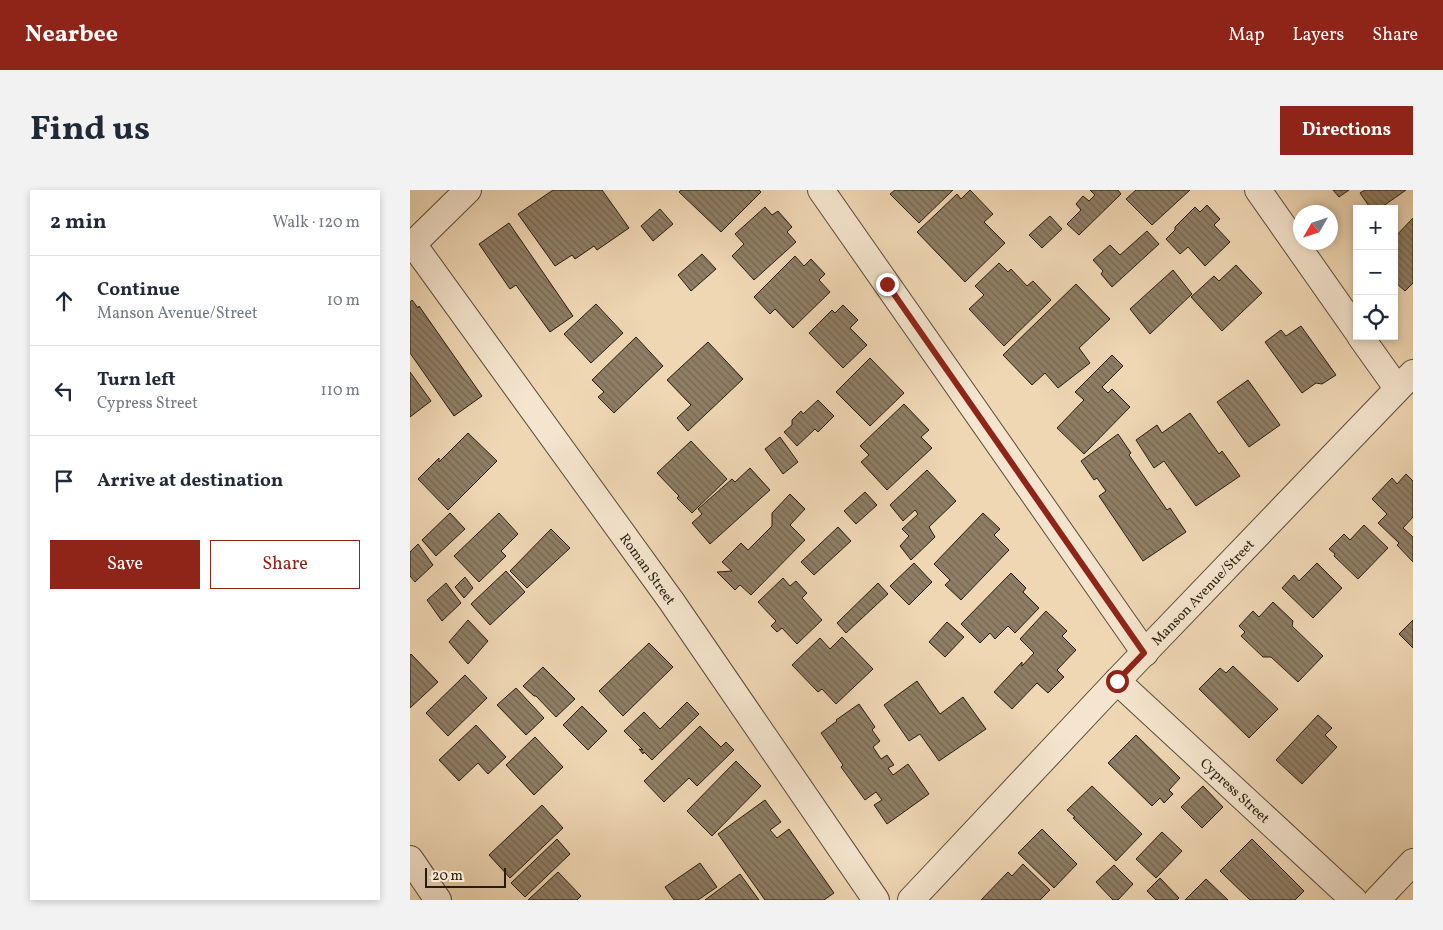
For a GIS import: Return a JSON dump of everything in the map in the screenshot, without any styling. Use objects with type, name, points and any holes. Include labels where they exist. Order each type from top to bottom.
[{"type":"street","points":[[411,245],[468,190]]},
{"type":"street","points":[[821,190],[1144,653]]},
{"type":"street","points":[[1258,190],[1353,325]]},
{"type":"street","name":"Roman Street","points":[[411,245],[672,602],[876,900]]},
{"type":"street","points":[[1364,340],[1405,380]]},
{"type":"street","name":"Manson Avenue/Street","points":[[911,900],[1405,380]]},
{"type":"street","name":"Cypress Street","points":[[1117,681],[1354,900]]},
{"type":"street","points":[[410,859],[438,900]]},
{"type":"street","points":[[1377,900],[1413,862]]},
{"type":"building","points":[[553,190],[602,190],[629,228],[597,250],[594,246],[575,259],[572,255],[555,266],[518,214]]},
{"type":"building","points":[[681,190],[759,190],[761,192],[721,232],[679,192]]},
{"type":"building","points":[[895,190],[953,190],[919,223],[890,194]]},
{"type":"building","points":[[970,190],[993,214],[984,222],[1005,243],[965,282],[917,232],[957,194],[961,199]]},
{"type":"building","points":[[1090,190],[1118,190],[1121,194],[1079,235],[1067,224],[1081,210],[1076,204],[1083,196],[1089,201],[1095,195]]},
{"type":"building","points":[[1136,190],[1190,190],[1152,225],[1126,199]]},
{"type":"building","points":[[1333,190],[1349,190],[1339,197]]},
{"type":"building","points":[[1365,190],[1406,190],[1385,205],[1368,205],[1360,193]]},
{"type":"building","points":[[1207,205],[1220,219],[1214,225],[1230,242],[1205,266],[1188,247],[1180,254],[1166,239],[1195,207],[1200,212]]},
{"type":"building","points":[[765,207],[772,215],[778,211],[792,227],[787,232],[796,242],[754,280],[732,256],[744,244],[735,234]]},
{"type":"building","points":[[660,209],[673,224],[653,241],[641,226]]},
{"type":"building","points":[[1050,216],[1062,229],[1042,248],[1029,235]]},
{"type":"building","points":[[1413,218],[1413,283],[1405,291],[1398,285],[1398,234]]},
{"type":"building","points":[[509,223],[573,316],[550,332],[516,285],[510,289],[479,244]]},
{"type":"building","points":[[1147,231],[1159,244],[1112,287],[1101,274],[1103,271],[1093,260],[1110,245],[1120,255]]},
{"type":"building","points":[[702,254],[716,269],[691,291],[678,275]]},
{"type":"building","points":[[795,256],[804,266],[811,259],[825,274],[819,280],[830,292],[793,328],[775,309],[770,314],[754,297]]},
{"type":"building","points":[[999,263],[1008,272],[1011,269],[1027,286],[1033,281],[1051,300],[1004,346],[969,309],[984,295],[975,286]]},
{"type":"building","points":[[1236,265],[1262,293],[1222,331],[1191,297],[1214,276],[1219,281]]},
{"type":"building","points":[[1173,270],[1192,294],[1150,334],[1130,309]]},
{"type":"building","points":[[1076,284],[1110,319],[1079,348],[1090,363],[1058,388],[1045,373],[1032,385],[1003,355]]},
{"type":"building","points":[[412,300],[418,308],[419,306],[482,396],[454,416],[410,353],[410,302]]},
{"type":"building","points":[[596,304],[623,333],[591,363],[564,334]]},
{"type":"building","points":[[843,305],[858,320],[850,328],[867,345],[843,368],[809,333],[832,310],[835,313]]},
{"type":"building","points":[[1301,326],[1336,375],[1322,384],[1316,383],[1302,393],[1265,342],[1281,330],[1286,336]]},
{"type":"building","points":[[636,337],[663,366],[614,413],[598,397],[604,392],[592,380]]},
{"type":"building","points":[[708,342],[743,379],[688,431],[677,418],[691,405],[667,380]]},
{"type":"building","points":[[1112,355],[1123,366],[1102,387],[1108,393],[1112,389],[1130,407],[1084,454],[1057,428],[1084,400],[1075,392]]},
{"type":"building","points":[[870,358],[904,393],[870,426],[836,392]]},
{"type":"building","points":[[410,372],[431,401],[410,417]]},
{"type":"building","points":[[1248,380],[1280,425],[1249,447],[1217,402]]},
{"type":"building","points":[[818,400],[834,416],[818,432],[815,429],[797,446],[784,432],[792,425],[792,420],[801,411],[803,414]]},
{"type":"building","points":[[904,404],[929,430],[921,437],[932,448],[887,490],[861,462],[869,455],[860,446]]},
{"type":"building","points":[[1190,413],[1219,454],[1222,451],[1240,476],[1196,506],[1164,461],[1154,468],[1136,440],[1157,425],[1162,433]]},
{"type":"building","points":[[468,433],[497,461],[448,510],[418,479],[439,458],[439,462]]},
{"type":"building","points":[[1118,434],[1131,453],[1129,455],[1167,510],[1170,508],[1186,532],[1143,561],[1099,496],[1106,491],[1097,478],[1094,480],[1081,461]]},
{"type":"building","points":[[780,437],[798,462],[783,474],[765,449]]},
{"type":"building","points":[[691,441],[727,479],[692,513],[657,473]]},
{"type":"building","points":[[750,468],[770,490],[710,544],[692,523],[702,514],[698,509],[732,479],[735,482]]},
{"type":"building","points":[[927,470],[956,501],[929,527],[935,537],[911,560],[900,546],[909,536],[902,529],[918,514],[915,510],[903,521],[890,505]]},
{"type":"building","points":[[1406,474],[1413,481],[1413,517],[1403,528],[1413,537],[1413,562],[1397,545],[1399,543],[1378,523],[1387,514],[1372,499],[1392,478],[1397,484]]},
{"type":"building","points":[[865,492],[877,505],[856,524],[844,511]]},
{"type":"building","points":[[790,494],[805,509],[790,525],[805,540],[751,595],[740,585],[735,590],[717,572],[732,571],[722,562],[741,543],[748,550],[772,526],[772,513]]},
{"type":"building","points":[[450,513],[465,529],[436,556],[422,540]]},
{"type":"building","points":[[499,513],[518,534],[501,551],[506,556],[479,582],[454,556]]},
{"type":"building","points":[[983,513],[1000,529],[994,535],[1009,550],[961,600],[945,585],[950,580],[934,564]]},
{"type":"building","points":[[1364,525],[1388,548],[1358,579],[1329,549],[1344,534],[1350,540]]},
{"type":"building","points":[[838,527],[851,541],[814,575],[801,562]]},
{"type":"building","points":[[551,529],[570,548],[527,588],[510,571]]},
{"type":"building","points":[[418,544],[433,565],[415,582],[410,576],[410,552]]},
{"type":"building","points":[[914,563],[932,582],[909,605],[890,586]]},
{"type":"building","points":[[1317,563],[1342,588],[1313,618],[1282,588],[1294,575],[1299,581]]},
{"type":"building","points":[[506,571],[525,592],[490,625],[471,604]]},
{"type":"building","points":[[1011,573],[1026,588],[1023,592],[1039,608],[1015,633],[1008,626],[995,639],[990,633],[980,643],[961,624]]},
{"type":"building","points":[[465,577],[473,588],[464,598],[455,587]]},
{"type":"building","points":[[783,578],[790,586],[796,581],[807,593],[802,598],[822,620],[797,644],[782,628],[777,632],[771,626],[776,621],[758,602]]},
{"type":"building","points":[[446,583],[461,603],[442,621],[427,600]]},
{"type":"building","points":[[878,583],[888,594],[846,633],[837,623]]},
{"type":"building","points":[[1273,602],[1293,621],[1292,626],[1323,656],[1298,682],[1271,657],[1263,657],[1241,636],[1245,632],[1239,626],[1253,611],[1259,617]]},
{"type":"building","points":[[1046,611],[1067,631],[1062,636],[1076,650],[1057,670],[1064,677],[1048,693],[1037,683],[1012,709],[994,692],[1022,662],[1022,666],[1034,653],[1020,639]]},
{"type":"building","points":[[468,620],[488,641],[468,664],[449,642]]},
{"type":"building","points":[[1413,620],[1413,648],[1399,634]]},
{"type":"building","points":[[947,622],[964,637],[945,657],[929,642]]},
{"type":"building","points":[[842,637],[873,669],[836,704],[822,689],[818,692],[792,665],[820,638],[830,649]]},
{"type":"building","points":[[649,643],[673,667],[623,716],[599,691]]},
{"type":"building","points":[[410,655],[438,682],[410,708]]},
{"type":"building","points":[[1233,666],[1278,709],[1249,738],[1199,689],[1220,668],[1226,673]]},
{"type":"building","points":[[543,667],[575,699],[556,717],[536,696],[523,686]]},
{"type":"building","points":[[465,675],[487,698],[448,736],[426,713]]},
{"type":"building","points":[[917,681],[940,714],[963,697],[986,729],[939,761],[920,734],[909,741],[884,705]]},
{"type":"building","points":[[516,688],[544,718],[526,735],[497,705]]},
{"type":"building","points":[[687,702],[699,714],[652,760],[644,752],[643,754],[639,749],[643,750],[624,731],[644,712],[660,729]]},
{"type":"building","points":[[859,704],[875,727],[872,730],[880,741],[873,747],[881,759],[887,755],[894,765],[888,768],[893,775],[908,764],[929,794],[887,824],[874,805],[882,800],[876,792],[865,800],[841,767],[843,765],[821,733]]},
{"type":"building","points":[[582,706],[607,731],[588,750],[563,725]]},
{"type":"building","points":[[1318,715],[1332,728],[1325,735],[1337,747],[1302,784],[1276,760]]},
{"type":"building","points":[[476,725],[506,757],[488,774],[478,763],[459,781],[439,760]]},
{"type":"building","points":[[700,726],[721,747],[726,742],[734,750],[697,786],[689,778],[664,802],[644,781]]},
{"type":"building","points":[[1136,735],[1180,778],[1169,790],[1173,794],[1164,803],[1160,798],[1152,806],[1108,763]]},
{"type":"building","points":[[535,737],[563,767],[534,795],[506,765]]},
{"type":"building","points":[[736,761],[761,786],[712,836],[687,811]]},
{"type":"building","points":[[1092,786],[1142,834],[1116,861],[1067,810]]},
{"type":"building","points":[[1203,786],[1223,807],[1202,828],[1181,807]]},
{"type":"building","points":[[765,800],[781,822],[770,830],[777,838],[789,829],[834,893],[824,900],[765,900],[718,834]]},
{"type":"building","points":[[542,805],[563,828],[510,878],[489,855]]},
{"type":"building","points":[[1042,829],[1077,864],[1054,888],[1018,853]]},
{"type":"building","points":[[1162,832],[1182,851],[1156,878],[1136,859]]},
{"type":"building","points":[[557,839],[570,854],[525,897],[511,883]]},
{"type":"building","points":[[1252,839],[1304,891],[1295,900],[1250,900],[1220,871]]},
{"type":"building","points":[[700,863],[717,887],[698,900],[674,900],[665,887]]},
{"type":"building","points":[[1023,864],[1050,890],[1040,900],[981,900],[1008,872],[1012,876]]},
{"type":"building","points":[[1114,865],[1133,884],[1118,900],[1113,900],[1096,882]]},
{"type":"building","points":[[558,872],[581,896],[577,900],[528,900]]},
{"type":"building","points":[[740,874],[759,900],[705,900]]},
{"type":"building","points":[[1160,878],[1179,898],[1177,900],[1156,900],[1147,891]]},
{"type":"building","points":[[1206,879],[1228,900],[1185,900]]},
{"type":"route","points":[[887,284],[1144,653],[1117,681]]}]
